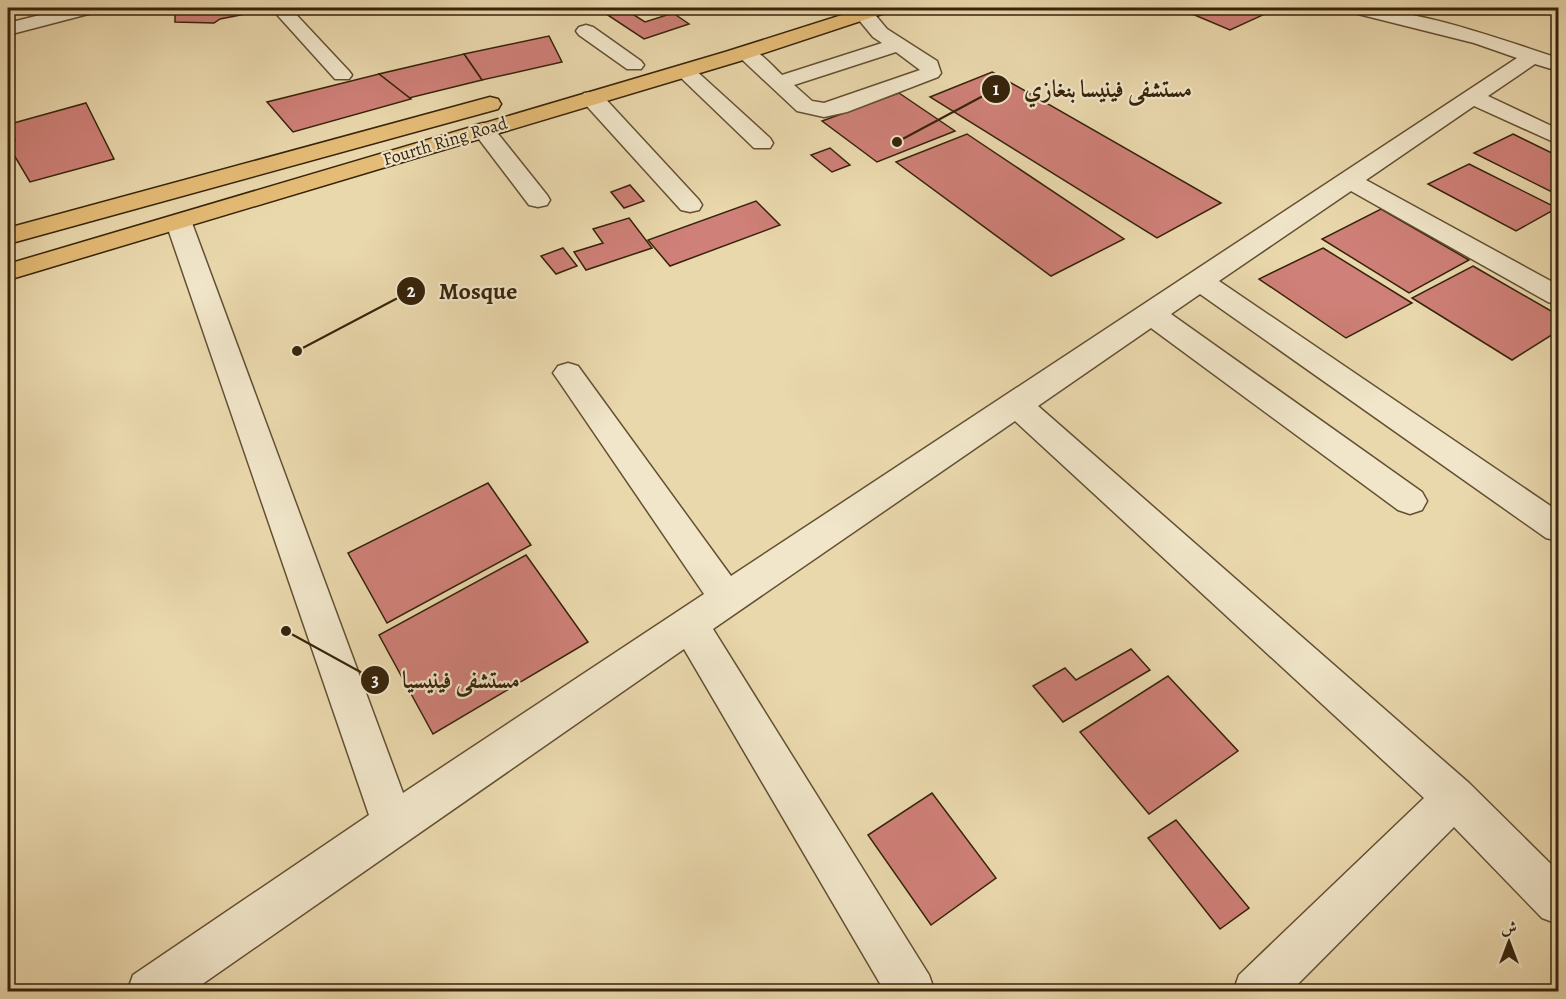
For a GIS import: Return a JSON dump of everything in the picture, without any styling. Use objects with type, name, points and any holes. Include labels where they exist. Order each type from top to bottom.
[{"type":"main road","name":"Fourth Ring Road","points":[[8,236],[634,65],[820,8]]},
{"type":"main road","name":"Fourth Ring Road","points":[[8,272],[745,53],[873,10]]},
{"type":"street","points":[[8,29],[89,8]]},
{"type":"street","points":[[280,8],[342,75]]},
{"type":"street","points":[[1357,8],[1481,39],[1546,60]]},
{"type":"street","points":[[745,53],[805,106],[824,110],[839,107],[931,73],[930,65],[880,33],[873,10]]},
{"type":"street","points":[[585,31],[634,65]]},
{"type":"street","points":[[779,83],[897,45]]},
{"type":"street","points":[[150,992],[393,824],[1472,97],[1546,60]]},
{"type":"street","points":[[685,71],[762,143]]},
{"type":"street","points":[[1472,97],[1558,137]]},
{"type":"street","points":[[592,98],[690,205]]},
{"type":"street","points":[[483,130],[538,200]]},
{"type":"street","points":[[1349,180],[1558,296]]},
{"type":"street","points":[[179,223],[393,824]]},
{"type":"street","points":[[1200,281],[1558,528]]},
{"type":"street","points":[[1151,314],[1410,501]]},
{"type":"street","points":[[568,373],[728,600]]},
{"type":"street","points":[[1016,404],[1454,798],[1558,902]]},
{"type":"street","points":[[690,625],[912,992]]},
{"type":"street","points":[[1256,992],[1454,798]]},
{"type":"building","points":[[169,8],[265,8],[267,10],[220,19],[214,23],[175,22],[175,14]]},
{"type":"building","points":[[597,8],[623,8],[645,22],[673,13],[689,24],[644,39]]},
{"type":"building","points":[[648,8],[675,8],[657,13]]},
{"type":"building","points":[[1178,8],[1278,8],[1230,30]]},
{"type":"building","points":[[549,36],[562,62],[482,80],[464,54]]},
{"type":"building","points":[[464,54],[482,80],[409,98],[379,74]]},
{"type":"building","points":[[992,72],[1221,203],[1157,238],[930,97]]},
{"type":"building","points":[[379,74],[411,99],[293,132],[267,102]]},
{"type":"building","points":[[899,93],[955,131],[877,162],[822,121]]},
{"type":"building","points":[[86,103],[114,159],[30,182],[8,145],[15,141],[10,124]]},
{"type":"building","points":[[967,134],[1124,239],[1051,276],[896,162]]},
{"type":"building","points":[[1513,134],[1558,156],[1558,195],[1474,153]]},
{"type":"building","points":[[830,148],[850,165],[832,172],[811,155]]},
{"type":"building","points":[[1469,164],[1557,208],[1516,231],[1428,184]]},
{"type":"building","points":[[630,185],[644,201],[624,208],[611,192]]},
{"type":"building","points":[[756,201],[780,225],[670,266],[648,240]]},
{"type":"building","points":[[1381,209],[1469,260],[1409,293],[1322,239]]},
{"type":"building","points":[[629,218],[652,248],[586,270],[574,252],[603,243],[593,229]]},
{"type":"building","points":[[563,248],[577,266],[556,274],[541,256]]},
{"type":"building","points":[[1323,248],[1412,303],[1346,338],[1259,279]]},
{"type":"building","points":[[1473,266],[1558,315],[1558,331],[1512,360],[1412,298]]},
{"type":"building","points":[[488,483],[531,545],[387,623],[348,553]]},
{"type":"building","points":[[526,555],[588,642],[433,734],[379,635]]},
{"type":"building","points":[[1131,649],[1150,670],[1063,722],[1033,686],[1065,668],[1076,680]]},
{"type":"building","points":[[1168,676],[1238,751],[1149,814],[1080,732]]},
{"type":"building","points":[[932,793],[996,878],[931,925],[868,835]]},
{"type":"building","points":[[1176,820],[1249,908],[1220,929],[1148,838]]},
{"type":"place","name":"مستشفى فينيسا بنغازي","points":[[897,142]]},
{"type":"place","name":"Mosque","points":[[297,351]]},
{"type":"place","name":"مستشفى فينيسيا","points":[[286,631]]}]
